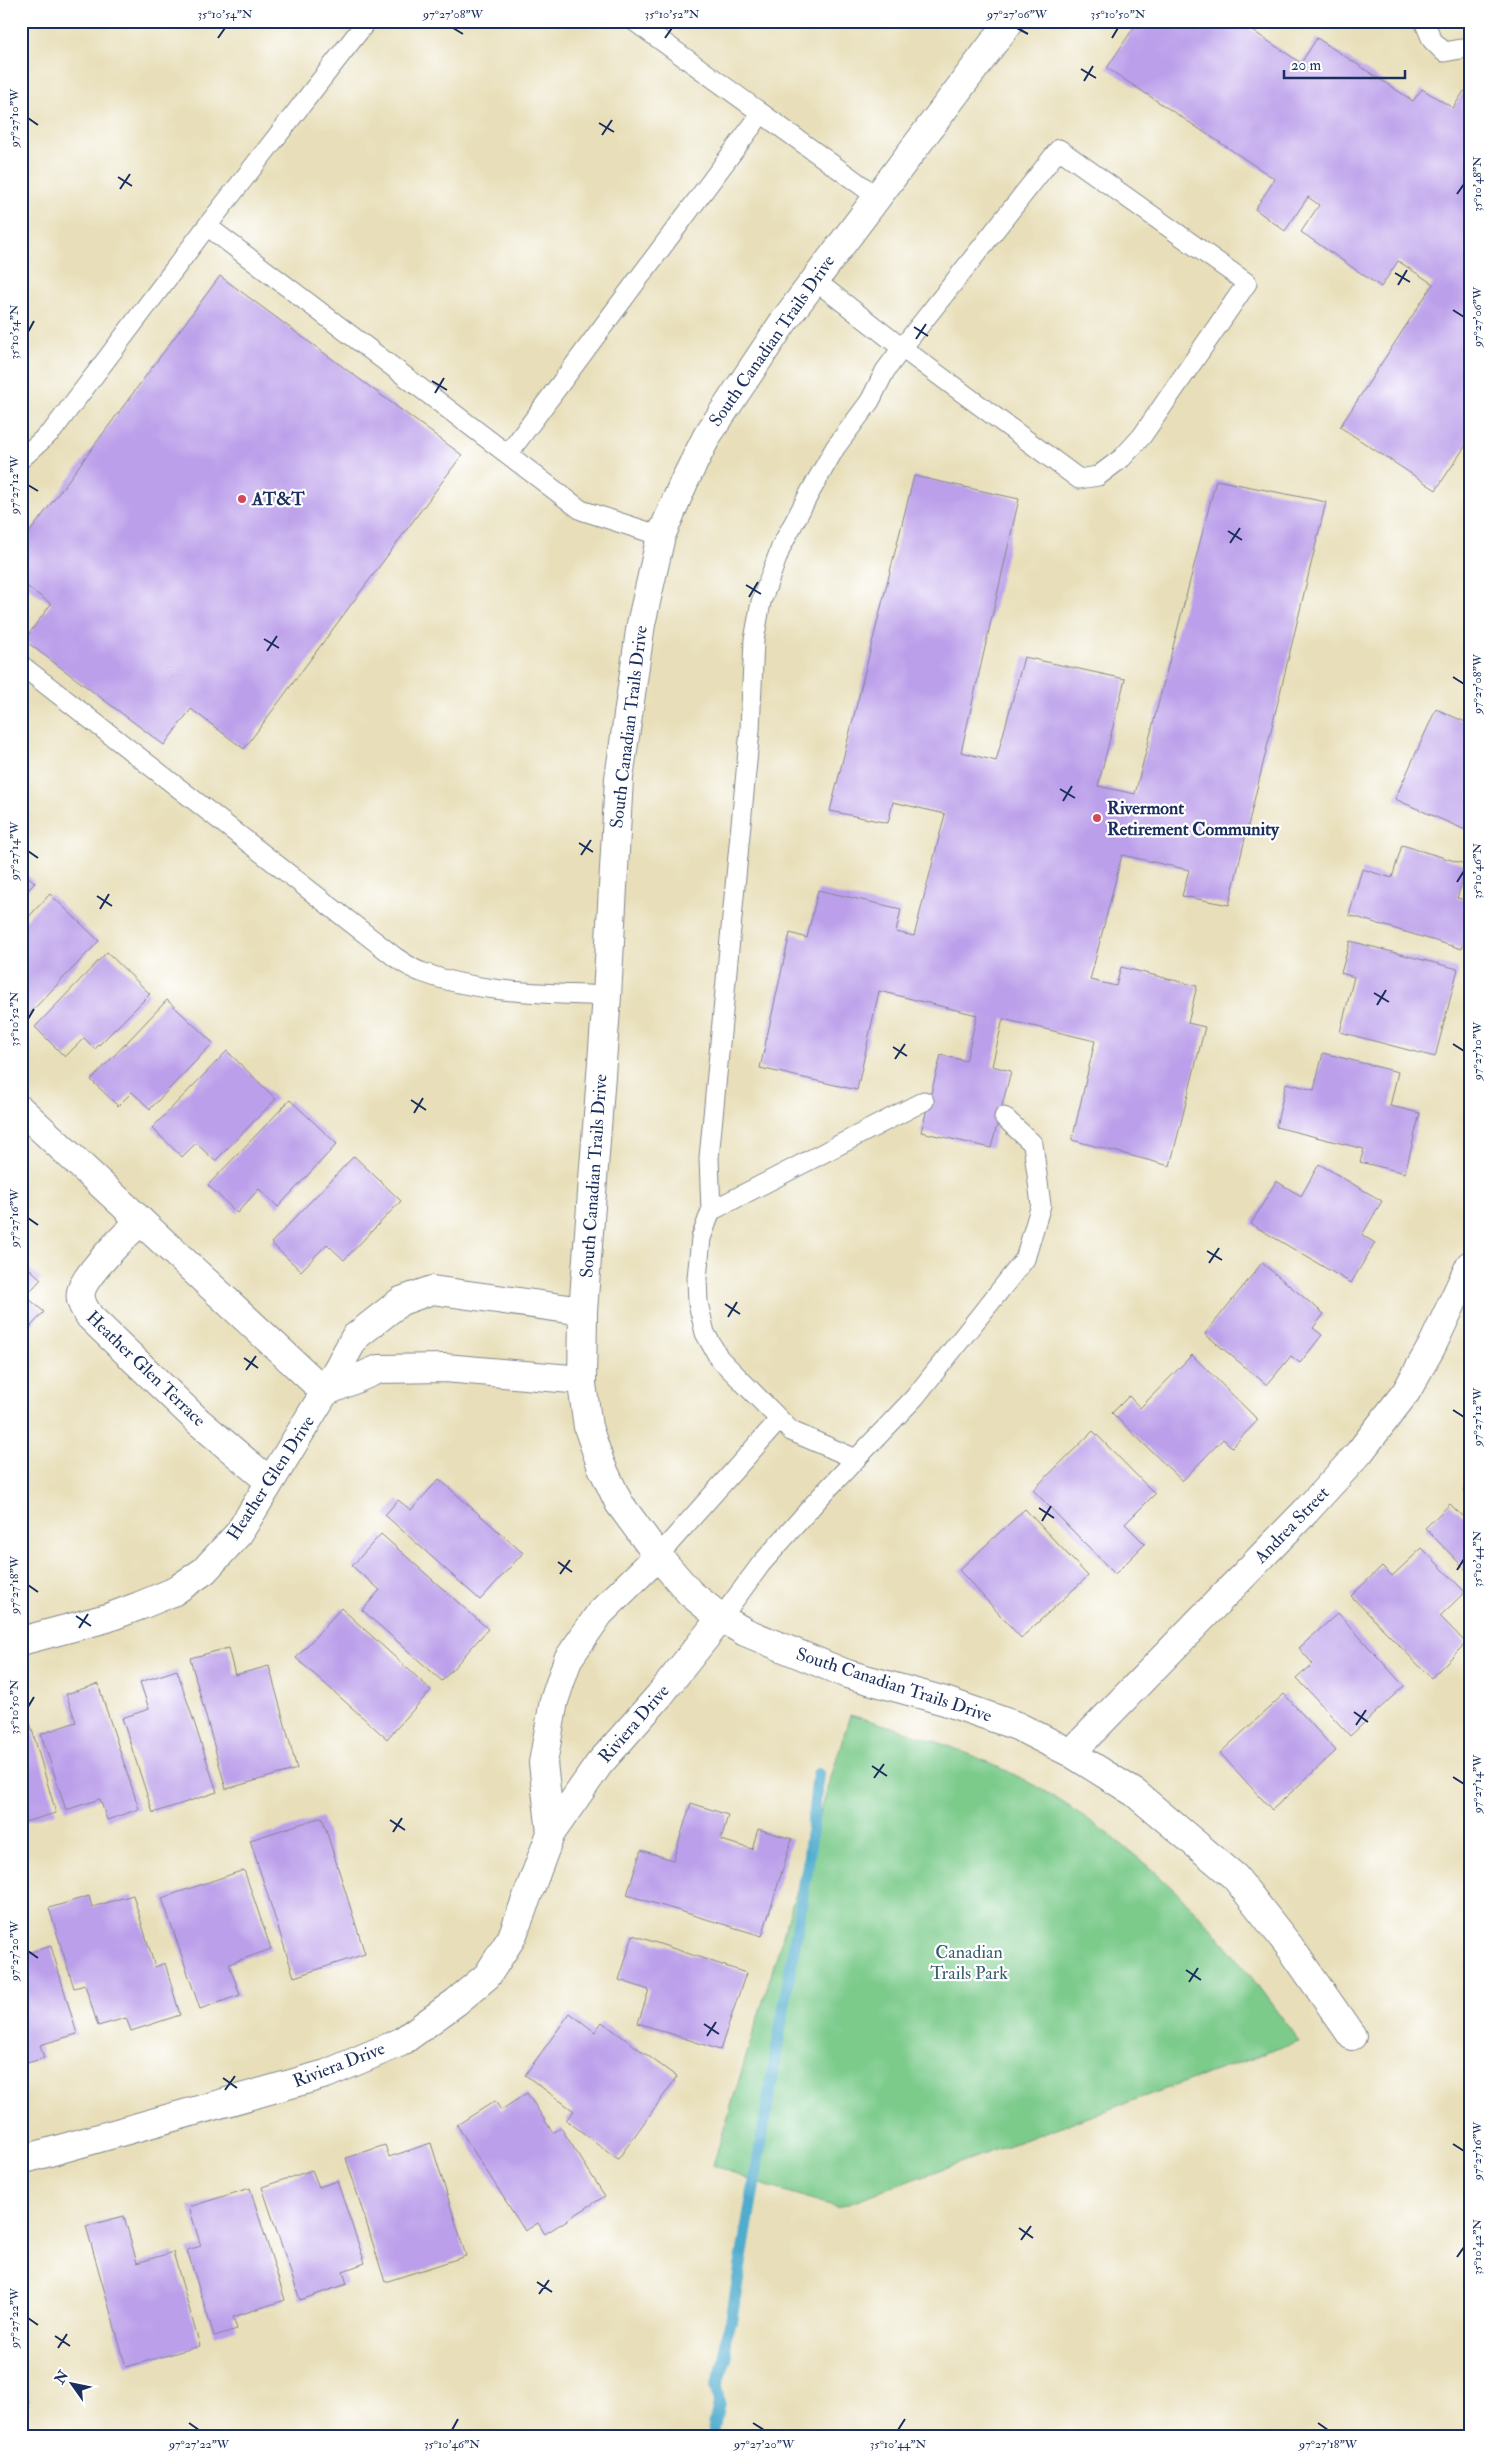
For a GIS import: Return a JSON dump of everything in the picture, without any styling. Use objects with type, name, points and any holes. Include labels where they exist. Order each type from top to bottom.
[{"type":"street","name":"South Canadian Trails Drive","points":[[1010,21],[813,279],[707,436],[684,482],[661,536],[641,624],[619,778],[607,996],[583,1310],[582,1380],[588,1427],[601,1465],[619,1503],[658,1556],[690,1593],[721,1618],[745,1632],[847,1674],[945,1701],[1017,1726],[1071,1753],[1135,1793],[1235,1877],[1290,1947],[1352,2036]]},
{"type":"street","points":[[21,1110],[325,1392],[378,1369],[445,1368],[582,1380]]},
{"type":"street","name":"Heather Glen Terrace","points":[[141,1221],[125,1234],[88,1278],[81,1292],[82,1306],[90,1317],[199,1422],[270,1482]]},
{"type":"street","name":"Andrea Street","points":[[1071,1753],[1299,1518],[1359,1453],[1406,1392],[1432,1346],[1470,1265]]},
{"type":"street","name":"Heather Glen Drive","points":[[21,1640],[107,1618],[173,1592],[204,1571],[239,1533],[325,1392],[355,1337],[401,1301],[432,1290],[583,1310]]},
{"type":"street","name":"Riviera Drive","points":[[551,1833],[543,1763],[554,1701],[568,1659],[600,1613],[658,1556]]},
{"type":"street","name":"Riviera Drive","points":[[21,2160],[326,2074],[401,2042],[456,2002],[487,1976],[512,1937],[551,1833],[599,1764],[659,1696],[721,1618]]},
{"type":"lane","points":[[21,459],[53,430],[207,226],[368,21]]},
{"type":"lane","points":[[634,21],[876,196]]},
{"type":"lane","points":[[1424,21],[1432,40],[1444,52],[1461,49]]},
{"type":"lane","points":[[508,454],[761,114]]},
{"type":"lane","points":[[813,279],[902,348],[1059,466],[1080,479],[1098,476],[1122,458],[1142,436],[1247,283],[1058,149],[902,348],[885,371],[870,401],[835,448],[809,494],[781,548],[761,602],[754,640],[750,730],[709,1158],[711,1211],[701,1238],[698,1303],[705,1334],[719,1358],[791,1432],[856,1460]]},
{"type":"lane","points":[[207,226],[582,510],[661,536]]},
{"type":"lane","points":[[21,664],[394,957],[420,972],[458,982],[507,990],[607,996]]},
{"type":"lane","points":[[711,1211],[924,1100]]},
{"type":"lane","points":[[721,1618],[761,1564],[915,1397],[1025,1259],[1041,1205],[1035,1162],[1032,1144],[1004,1117]]},
{"type":"lane","points":[[658,1556],[780,1420]]},
{"type":"green space","name":"Canadian Trails Park","points":[[850,1715],[921,1736],[990,1763],[1052,1796],[1111,1836],[1167,1883],[1216,1933],[1299,2041],[837,2207],[757,2183],[713,2165]]},
{"type":"building","points":[[1138,21],[1238,21],[1301,63],[1317,38],[1413,101],[1422,89],[1453,108],[1464,91],[1470,94],[1470,439],[1436,490],[1340,427],[1433,284],[1398,261],[1381,287],[1301,232],[1319,205],[1308,197],[1285,231],[1255,209],[1275,179],[1107,68]]},
{"type":"building","points":[[1470,24],[1470,47],[1469,48],[1464,25]]},
{"type":"building","name":"AT&T","points":[[220,276],[462,455],[244,749],[191,709],[164,745],[24,640],[51,604],[21,582],[21,544]]},
{"type":"building","name":"Rivermont Retirement Community","points":[[914,476],[1019,499],[961,752],[996,761],[1024,657],[1125,679],[1098,786],[1135,794],[1216,480],[1326,502],[1229,905],[1182,896],[1189,870],[1122,855],[1090,980],[1116,986],[1121,967],[1197,986],[1188,1023],[1205,1027],[1170,1166],[1072,1140],[1095,1041],[1003,1019],[992,1066],[1011,1071],[991,1148],[921,1132],[941,1055],[966,1061],[977,1015],[879,991],[857,1090],[760,1068],[790,933],[807,938],[818,890],[901,909],[896,932],[914,936],[945,814],[893,802],[888,823],[830,811]]},
{"type":"building","points":[[1436,709],[1470,724],[1470,832],[1395,799]]},
{"type":"building","points":[[1402,845],[1468,865],[1457,898],[1470,901],[1470,923],[1462,949],[1349,915],[1362,869],[1392,878]]},
{"type":"building","points":[[21,869],[35,883],[21,897]]},
{"type":"building","points":[[50,894],[99,941],[28,1015],[21,1009],[21,925]]},
{"type":"building","points":[[1350,941],[1458,969],[1435,1057],[1340,1032],[1354,977],[1341,973]]},
{"type":"building","points":[[107,952],[150,994],[95,1049],[84,1038],[65,1057],[35,1027]]},
{"type":"building","points":[[167,1000],[213,1043],[150,1109],[132,1092],[118,1106],[91,1080]]},
{"type":"building","points":[[227,1051],[276,1099],[215,1161],[196,1143],[182,1157],[152,1128]]},
{"type":"building","points":[[1323,1053],[1398,1072],[1390,1106],[1420,1113],[1405,1173],[1360,1162],[1364,1149],[1276,1127],[1286,1083],[1314,1090]]},
{"type":"building","points":[[290,1100],[337,1144],[278,1207],[259,1189],[237,1213],[208,1185]]},
{"type":"building","points":[[354,1156],[401,1201],[344,1260],[327,1244],[301,1271],[271,1243]]},
{"type":"building","points":[[1319,1164],[1382,1201],[1362,1235],[1375,1243],[1351,1283],[1251,1224],[1276,1181],[1301,1196]]},
{"type":"building","points":[[21,1261],[41,1279],[26,1296],[44,1312],[21,1337]]},
{"type":"building","points":[[1262,1263],[1324,1314],[1313,1328],[1322,1335],[1300,1363],[1291,1356],[1267,1385],[1205,1334]]},
{"type":"building","points":[[1192,1355],[1258,1420],[1232,1447],[1223,1439],[1182,1481],[1112,1413],[1129,1396],[1140,1408]]},
{"type":"building","points":[[1093,1431],[1155,1494],[1125,1524],[1145,1544],[1115,1574],[1033,1490]]},
{"type":"building","points":[[439,1479],[523,1553],[480,1600],[385,1515],[398,1500],[411,1510]]},
{"type":"building","points":[[1470,1483],[1470,1497],[1463,1490]]},
{"type":"building","points":[[1450,1504],[1462,1516],[1470,1508],[1470,1574],[1425,1528]]},
{"type":"building","points":[[1025,1509],[1088,1576],[1021,1638],[959,1570]]},
{"type":"building","points":[[381,1534],[488,1629],[442,1681],[362,1610],[380,1590],[352,1566]]},
{"type":"building","points":[[1422,1548],[1465,1592],[1440,1616],[1466,1643],[1431,1678],[1351,1596],[1382,1566],[1392,1576]]},
{"type":"building","points":[[341,1608],[431,1690],[387,1739],[296,1658]]},
{"type":"building","points":[[1338,1613],[1404,1686],[1350,1736],[1297,1678],[1313,1664],[1299,1648]]},
{"type":"building","points":[[228,1648],[235,1675],[269,1666],[297,1769],[226,1789],[190,1658]]},
{"type":"building","points":[[177,1670],[217,1792],[153,1813],[122,1718],[149,1709],[140,1682]]},
{"type":"building","points":[[98,1684],[139,1809],[107,1820],[100,1799],[66,1810],[41,1734],[76,1722],[66,1694]]},
{"type":"building","points":[[1284,1694],[1336,1751],[1272,1810],[1220,1753]]},
{"type":"building","points":[[27,1712],[56,1813],[21,1823],[21,1713]]},
{"type":"building","points":[[691,1803],[728,1815],[721,1840],[752,1849],[758,1829],[792,1839],[762,1936],[627,1895],[641,1850],[673,1860]]},
{"type":"building","points":[[322,1817],[365,1954],[294,1977],[250,1840]]},
{"type":"building","points":[[244,1870],[271,1949],[229,1964],[240,1995],[200,2009],[162,1898]]},
{"type":"building","points":[[133,1895],[155,1967],[165,1963],[180,2015],[131,2031],[126,2018],[98,2026],[85,1985],[74,1988],[49,1908],[89,1896],[92,1907]]},
{"type":"building","points":[[633,1935],[746,1973],[720,2050],[638,2023],[649,1990],[619,1980]]},
{"type":"building","points":[[21,1946],[24,1954],[51,1946],[77,2034],[40,2045],[44,2058],[21,2065]]},
{"type":"building","points":[[570,2013],[595,2032],[602,2022],[677,2077],[618,2159],[566,2120],[574,2111],[525,2075]]},
{"type":"building","points":[[527,2093],[553,2133],[561,2128],[605,2196],[545,2234],[538,2223],[525,2231],[457,2125],[495,2101],[501,2110]]},
{"type":"building","points":[[431,2143],[466,2256],[385,2282],[346,2158],[385,2145],[389,2157]]},
{"type":"building","points":[[312,2170],[319,2187],[337,2181],[365,2263],[343,2271],[347,2284],[300,2300],[262,2187]]},
{"type":"building","points":[[250,2188],[285,2300],[233,2317],[237,2329],[214,2336],[187,2250],[201,2246],[189,2207]]},
{"type":"building","points":[[124,2216],[137,2263],[173,2252],[200,2346],[126,2367],[86,2226]]},
{"type":"building","points":[[21,2384],[29,2403],[21,2406]]},
{"type":"waterway","points":[[712,2436],[719,2403],[716,2387],[726,2358],[725,2340],[731,2321],[808,1864],[818,1774]]},
{"type":"place","name":"AT&T","points":[[242,499]]},
{"type":"place","name":"Rivermont Retirement Community","points":[[1097,818]]}]
